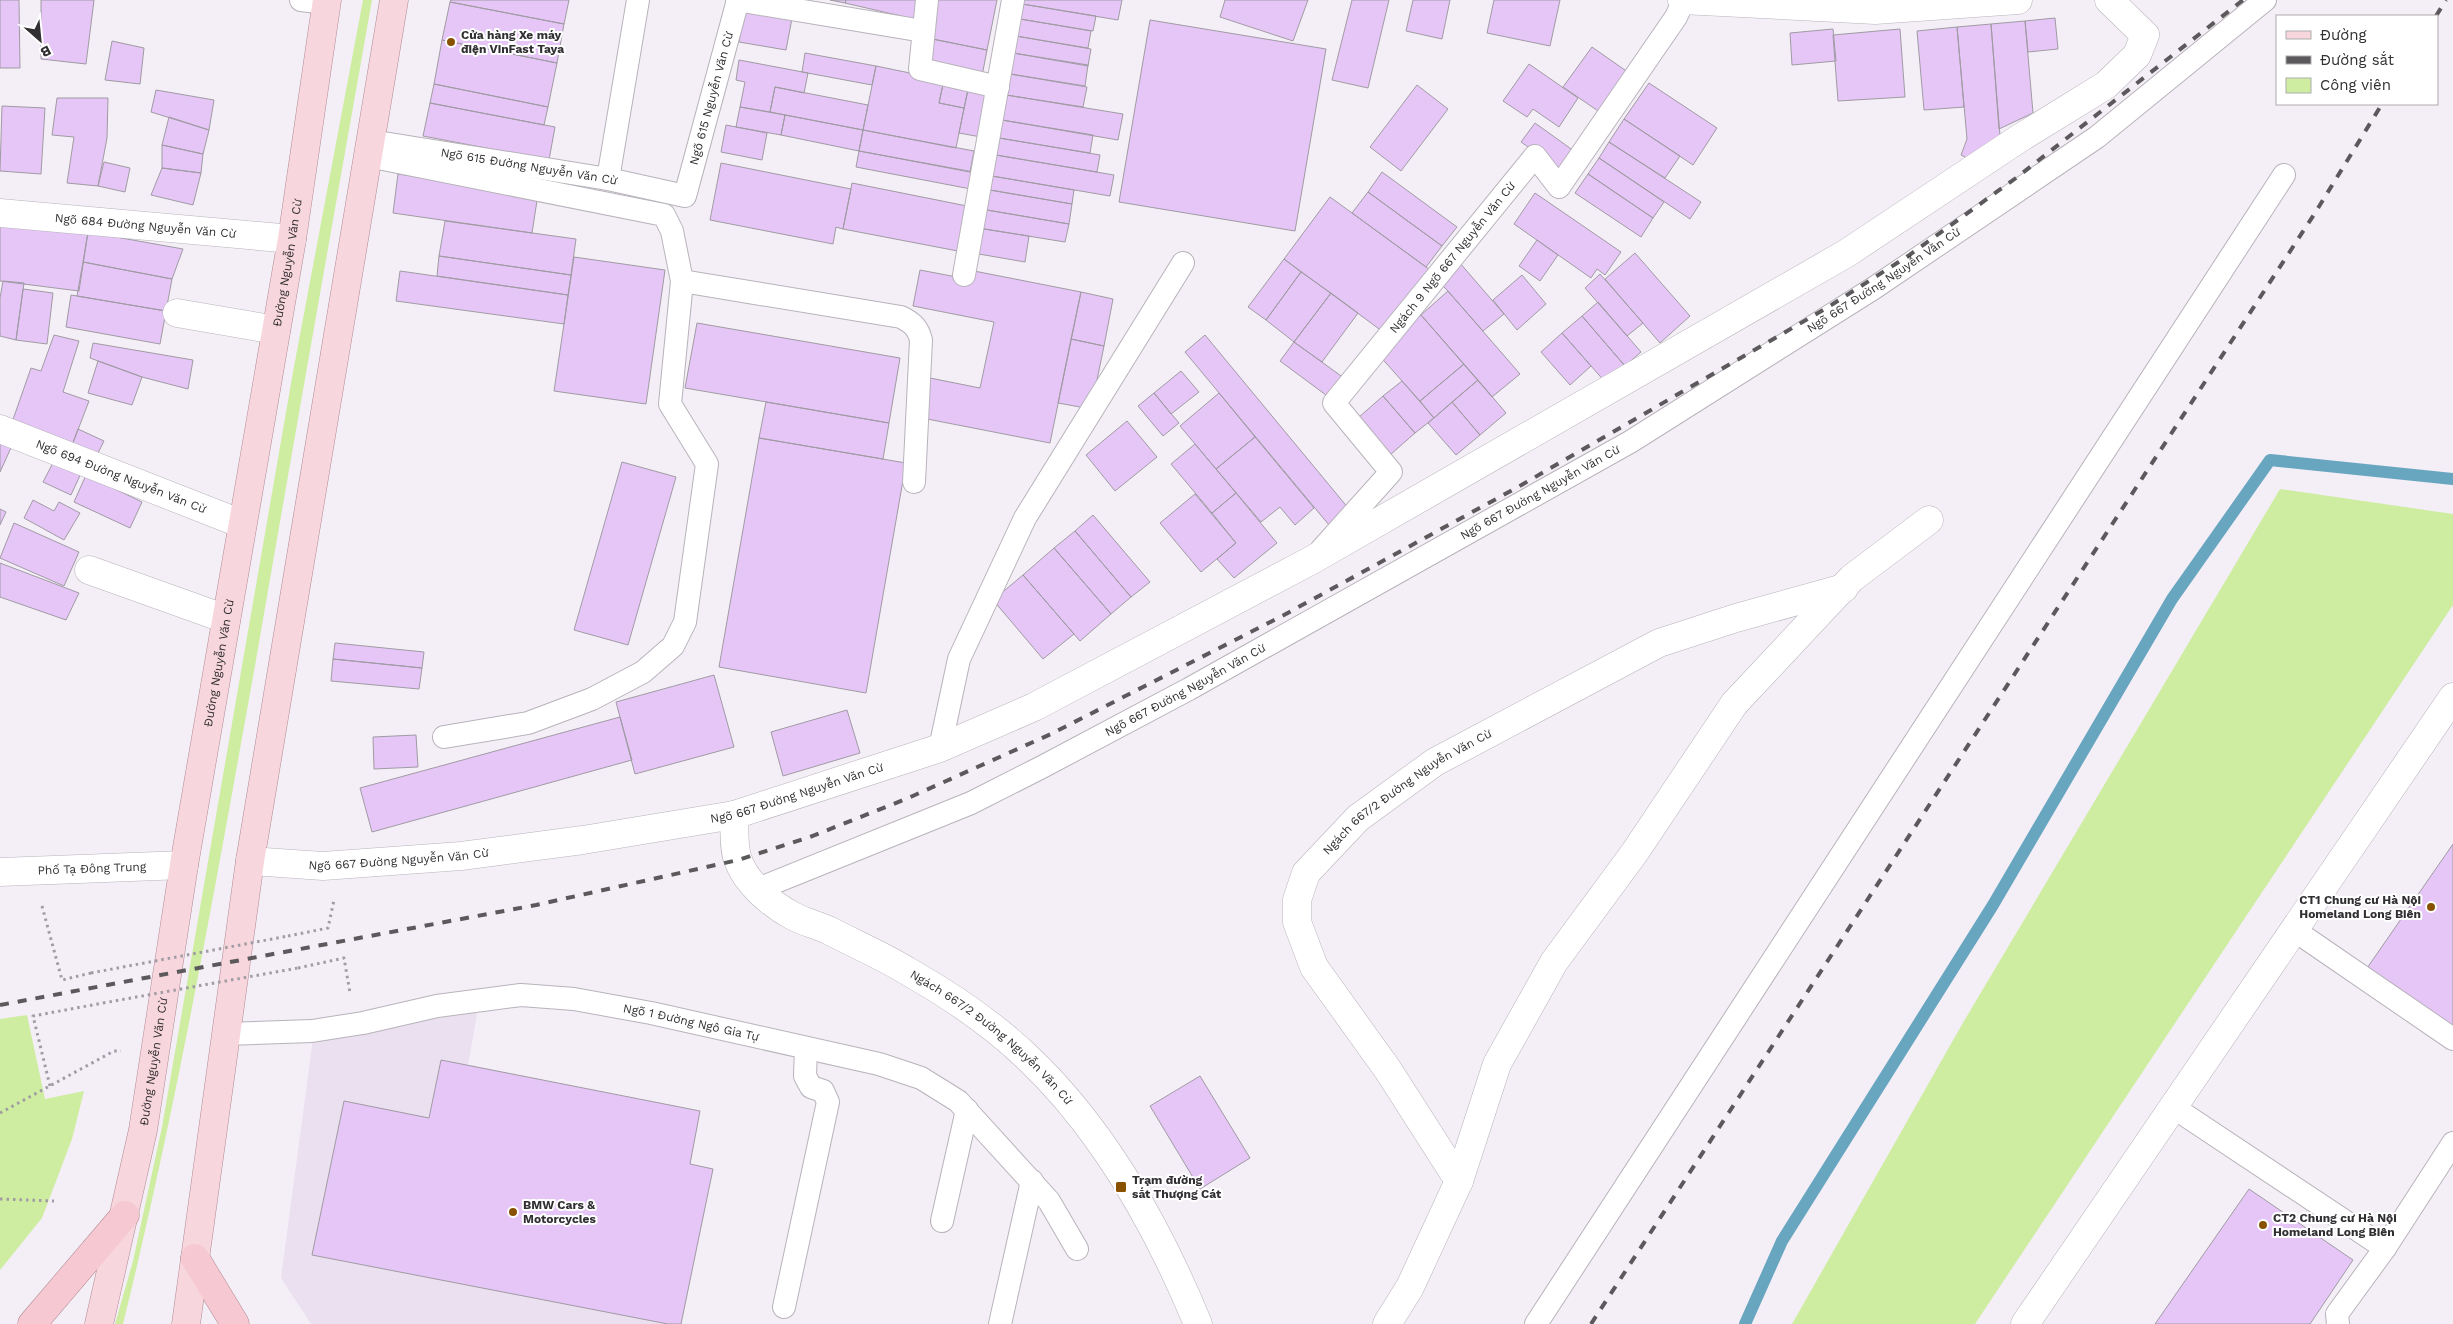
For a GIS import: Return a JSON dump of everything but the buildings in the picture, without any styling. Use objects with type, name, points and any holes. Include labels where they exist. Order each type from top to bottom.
[{"type":"highway","points":[[32,1324],[125,1216]]},
{"type":"highway","points":[[195,1258],[236,1320]]},
{"type":"main road","points":[[186,1324],[250,861],[394,0]]},
{"type":"main road","name":"Đường Nguyễn Văn Cừ","points":[[99,1324],[143,1130],[184,865],[292,239],[318,1]]},
{"type":"street","points":[[1683,0],[1876,10],[2018,0]]},
{"type":"street","name":"Ngõ 667 Đường Nguyễn Văn Cừ","points":[[250,861],[323,866],[461,856],[583,840],[734,815],[940,748],[1034,707],[1312,560],[1847,253],[2020,138],[2106,86],[2137,55],[2145,35],[2109,0]]},
{"type":"street","name":"Ngõ 684 Đường Nguyễn Văn Cừ","points":[[0,213],[292,239]]},
{"type":"street","points":[[177,314],[276,330]]},
{"type":"street","name":"Ngõ 694 Đường Nguyễn Văn Cừ","points":[[0,429],[242,524]]},
{"type":"street","name":"Ngách 667/2 Đường Nguyễn Văn Cừ","points":[[1387,1324],[1410,1287],[1458,1181],[1498,1064],[1554,962],[1635,852],[1734,704],[1852,578],[1929,520]]},
{"type":"street","points":[[89,570],[226,619]]},
{"type":"street","name":"Ngách 667/2 Đường Nguyễn Văn Cừ","points":[[1458,1181],[1388,1070],[1314,967],[1296,922],[1297,900],[1306,873],[1358,818],[1435,762],[1659,643],[1736,618],[1844,588]]},
{"type":"street","points":[[2025,1324],[2453,697]]},
{"type":"street","name":"Ngách 667/2 Đường Nguyễn Văn Cừ","points":[[734,815],[738,860],[758,889],[776,906],[794,917],[826,929],[907,970],[960,1003],[1027,1057],[1056,1086],[1110,1154],[1178,1274],[1198,1324]]},
{"type":"street","name":"Phố Tạ Đông Trung","points":[[0,872],[184,865]]},
{"type":"lane","points":[[608,179],[638,0]]},
{"type":"lane","name":"Ngõ 615 Nguyễn Văn Cừ","points":[[685,196],[738,0],[923,31]]},
{"type":"lane","points":[[928,0],[920,69],[998,87]]},
{"type":"lane","points":[[964,275],[1013,0]]},
{"type":"lane","name":"Ngách 9 Ngõ 667 Nguyễn Văn Cừ","points":[[1312,560],[1390,472],[1334,403],[1535,156],[1559,186],[1676,17],[1683,0]]},
{"type":"lane","name":"Ngõ 667 Đường Nguyễn Văn Cừ","points":[[758,889],[971,803],[1033,772],[1189,689],[1630,442],[1874,288],[2097,137],[2265,0]]},
{"type":"lane","name":"Ngõ 615 Đường Nguyễn Văn Cừ","points":[[369,149],[608,179],[685,196]]},
{"type":"lane","points":[[369,149],[664,215],[672,231],[682,281],[670,404],[707,464],[685,622],[673,646],[644,672],[592,699],[528,723],[444,737]]},
{"type":"lane","points":[[1536,1324],[2284,175]]},
{"type":"lane","points":[[940,748],[959,659],[1026,518],[1183,263]]},
{"type":"lane","points":[[682,281],[901,317],[910,322],[919,330],[921,340],[914,482]]},
{"type":"lane","points":[[2294,930],[2453,1039]]},
{"type":"lane","name":"Ngõ 1 Đường Ngô Gia Tự","points":[[226,1034],[312,1031],[437,1006],[521,995],[574,999],[880,1064],[921,1078],[958,1101],[1049,1201],[1077,1249]]},
{"type":"lane","points":[[784,1307],[828,1102],[823,1091],[811,1087],[805,1076],[806,1048]]},
{"type":"lane","points":[[2173,1107],[2384,1248]]},
{"type":"lane","points":[[942,1221],[967,1110]]},
{"type":"lane","points":[[2338,1324],[2337,1314],[2384,1248],[2453,1142]]},
{"type":"lane","points":[[1000,1324],[1032,1181]]},
{"type":"path","points":[[40,900],[62,980],[328,928]]},
{"type":"path","points":[[50,1086],[33,1016],[344,958]]},
{"type":"path","points":[[0,1114],[114,1051],[156,1049]]},
{"type":"path","points":[[0,1199],[54,1201]]},
{"type":"shaded area","name":"BMW Cars & Motorcycles","points":[[478,1008],[468,1065],[700,1111],[690,1164],[713,1169],[681,1324],[311,1324],[281,1278],[313,1039]]},
{"type":"green space","points":[[363,0],[372,0],[211,910],[143,1242],[123,1324],[115,1324],[133,1261],[162,1127],[293,372]]},
{"type":"green space","points":[[2280,489],[2453,514],[2453,605],[1975,1324],[1792,1324],[1964,1021]]},
{"type":"green space","points":[[27,1015],[45,1099],[84,1091],[72,1139],[42,1218],[0,1270],[0,1019]]},
{"type":"waterway","points":[[1745,1324],[1782,1241],[1993,905],[2172,599],[2270,460],[2453,479]]},
{"type":"railway","points":[[0,1005],[536,905],[738,860],[810,837],[906,799],[1051,734],[1284,615],[1518,487],[1825,309],[1908,256],[2016,178],[2243,0]]},
{"type":"railway","points":[[2437,15],[2446,0]]},
{"type":"railway","points":[[1591,1324],[2315,213],[2381,105]]},
{"type":"place","name":"Cửa hàng Xe máy điện VinFast Taya","points":[[451,42]]},
{"type":"place","name":"CT1 Chung cư Hà Nội Homeland Long Biên","points":[[2431,907]]},
{"type":"place","name":"Trạm đường sắt Thượng Cát","points":[[1121,1187]]},
{"type":"place","name":"BMW Cars & Motorcycles","points":[[513,1212]]},
{"type":"place","name":"CT2 Chung cư Hà Nội Homeland Long Biên","points":[[2263,1225]]}]
